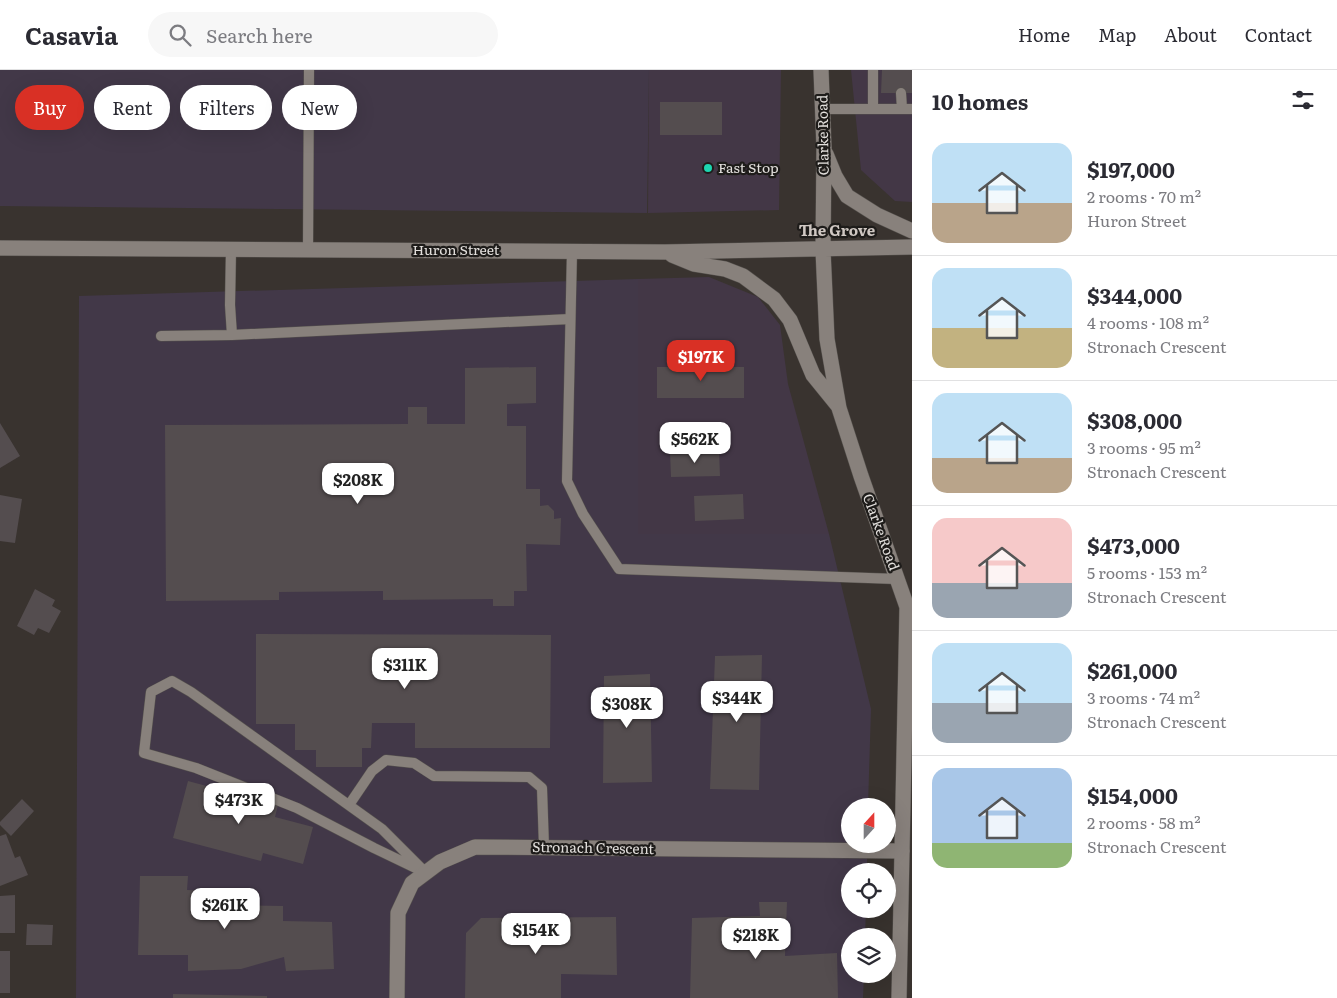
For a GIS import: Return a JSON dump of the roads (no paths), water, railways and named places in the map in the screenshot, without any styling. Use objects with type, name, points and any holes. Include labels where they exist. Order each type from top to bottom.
[{"type":"main road","name":"Clarke Road","points":[[820,70],[824,148],[823,250],[827,339],[840,408],[861,476],[908,607],[908,796],[902,850],[899,998]]},
{"type":"main road","points":[[824,148],[835,176],[847,196],[877,215],[912,231]]},
{"type":"main road","name":"Huron Street","points":[[0,248],[665,252],[912,247]]},
{"type":"main road","points":[[665,252],[694,264],[725,270],[743,276],[774,299],[790,320],[813,375],[840,408]]},
{"type":"main road","name":"Stronach Crescent","points":[[397,998],[398,912],[412,883],[440,862],[475,847],[902,850]]},
{"type":"lane","points":[[308,249],[309,70]]},
{"type":"lane","points":[[873,70],[873,109]]},
{"type":"lane","points":[[822,109],[907,109],[901,93]]},
{"type":"lane","points":[[231,249],[230,305],[232,335]]},
{"type":"lane","points":[[572,251],[567,481],[583,514],[619,569],[897,579]]},
{"type":"lane","points":[[161,336],[232,335],[570,319]]},
{"type":"lane","points":[[172,681],[191,692],[382,829],[426,873],[297,808],[196,768],[144,753],[151,692],[172,681]]},
{"type":"lane","points":[[349,805],[372,771],[386,760],[414,763],[434,776],[529,778],[542,788],[544,847]]},
{"type":"place","name":"Fast Stop","points":[[708,168]]},
{"type":"district","name":"The Grove","points":[[837,231]]}]
